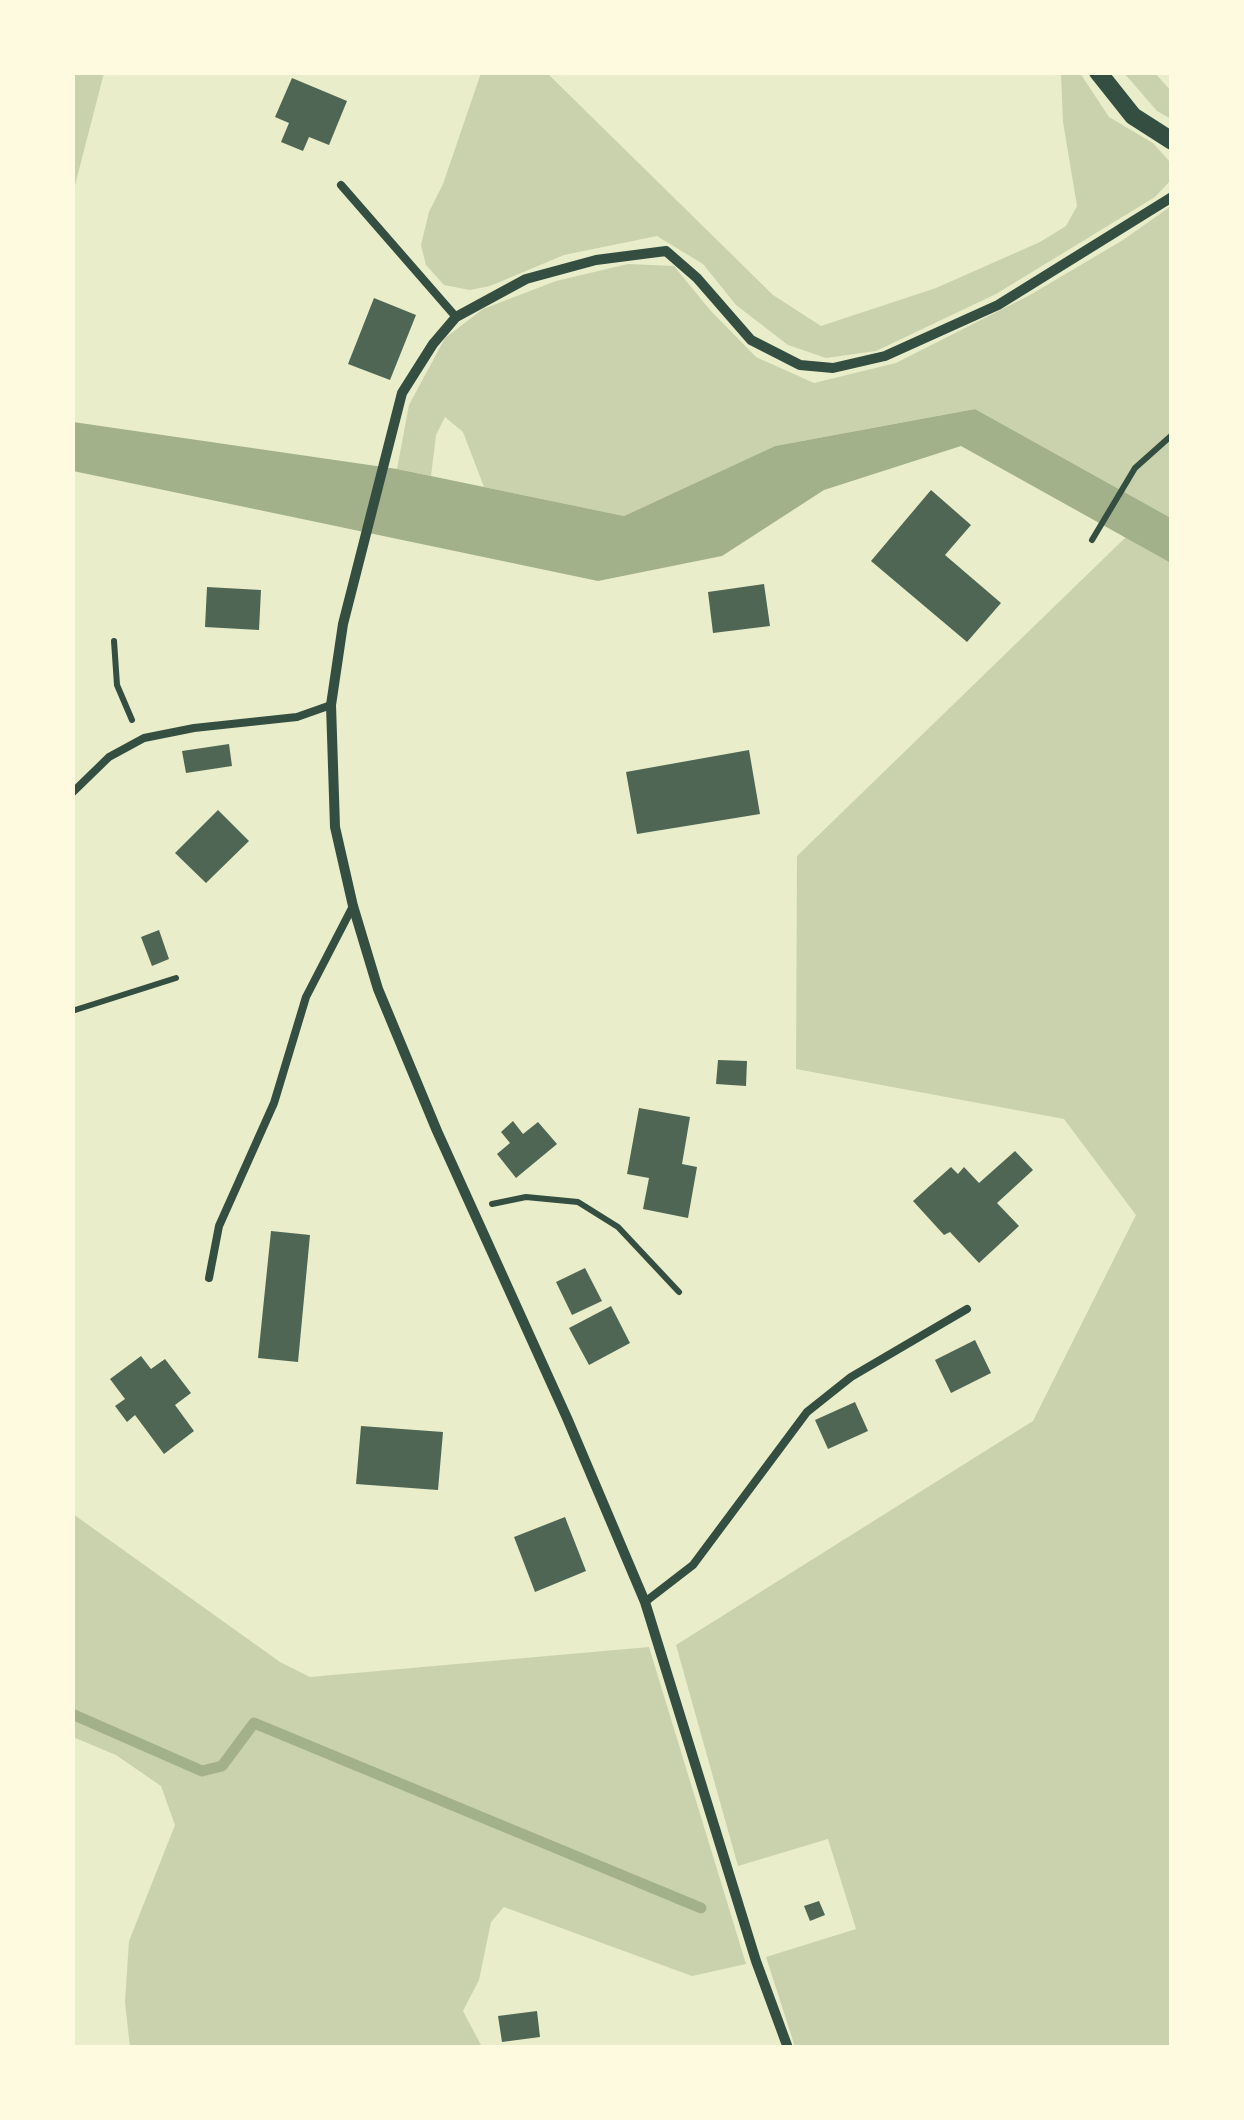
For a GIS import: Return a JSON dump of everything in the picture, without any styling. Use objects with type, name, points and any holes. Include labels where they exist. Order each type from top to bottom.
[{"type":"street","points":[[1098,72],[1132,116],[1172,141]]},
{"type":"street","points":[[788,2048],[756,1961],[645,1602],[378,989],[352,906],[335,827],[331,704],[343,624],[402,393],[432,344],[456,317],[526,279],[596,260],[666,251],[697,278],[751,340],[800,365],[832,368],[885,356],[998,305],[1172,197]]},
{"type":"lane","points":[[341,185],[456,317]]},
{"type":"lane","points":[[72,793],[109,757],[144,738],[194,728],[297,717],[331,704]]},
{"type":"lane","points":[[209,1278],[219,1226],[274,1103],[306,996],[352,906]]},
{"type":"lane","points":[[645,1602],[692,1565],[807,1412],[851,1378],[967,1309]]},
{"type":"path","points":[[1092,540],[1136,468],[1172,435]]},
{"type":"path","points":[[114,641],[117,684],[128,714],[144,738]]},
{"type":"path","points":[[72,1011],[176,978]]},
{"type":"path","points":[[472,1208],[526,1197],[578,1202],[618,1227],[679,1292]]},
{"type":"shaded area","points":[[72,73],[104,73],[73,193]]},
{"type":"shaded area","points":[[481,73],[547,73],[773,295],[821,326],[936,288],[1040,242],[1066,226],[1077,206],[1063,122],[1061,73],[1080,73],[1109,117],[1153,143],[1169,161],[1171,180],[1155,197],[996,294],[876,351],[826,358],[788,345],[736,305],[703,264],[657,236],[564,255],[490,286],[470,290],[444,285],[426,265],[421,245],[429,212],[443,184]]},
{"type":"shaded area","points":[[1124,73],[1155,73],[1171,91],[1171,119],[1157,111]]},
{"type":"shaded area","points":[[1171,206],[1171,518],[975,409],[775,446],[624,516],[484,487],[463,432],[445,417],[436,435],[431,476],[397,469],[409,405],[445,338],[483,309],[556,281],[628,264],[674,266],[756,357],[814,383],[896,363],[1030,295],[1123,240]]},
{"type":"shaded area","points":[[975,409],[1171,518],[1171,563],[961,446],[824,490],[722,556],[598,581],[73,471],[73,422],[397,469],[624,516],[775,446]]},
{"type":"shaded area","points":[[1126,537],[1172,563],[1171,2047],[795,2047],[766,1957],[856,1929],[828,1839],[738,1866],[676,1645],[1033,1421],[1136,1215],[1064,1119],[796,1069],[797,856]]},
{"type":"shaded area","points":[[73,1514],[280,1662],[310,1677],[649,1647],[746,1964],[692,1976],[504,1907],[491,1922],[479,1980],[463,2011],[482,2047],[130,2047],[125,2002],[129,1941],[175,1825],[161,1786],[116,1755],[73,1737]]},
{"type":"building","points":[[292,78],[347,101],[329,145],[309,137],[303,151],[281,142],[289,123],[275,117]]},
{"type":"building","points":[[374,298],[416,315],[390,380],[348,364]]},
{"type":"building","points":[[931,490],[971,525],[945,555],[1001,603],[967,642],[871,561]]},
{"type":"building","points":[[764,584],[770,626],[713,633],[708,592]]},
{"type":"building","points":[[207,587],[261,590],[259,630],[205,627]]},
{"type":"building","points":[[229,744],[232,766],[186,773],[182,751]]},
{"type":"building","points":[[749,750],[760,814],[637,834],[626,772]]},
{"type":"building","points":[[218,810],[249,841],[206,883],[175,853]]},
{"type":"building","points":[[159,930],[169,959],[152,966],[141,937]]},
{"type":"building","points":[[718,1060],[747,1061],[746,1086],[716,1084]]},
{"type":"building","points":[[639,1108],[690,1117],[682,1164],[697,1167],[688,1218],[643,1209],[649,1178],[627,1174]]},
{"type":"building","points":[[513,1121],[523,1134],[538,1122],[557,1144],[516,1178],[497,1154],[510,1143],[501,1132]]},
{"type":"building","points":[[1015,1151],[1033,1170],[997,1203],[1019,1226],[979,1263],[950,1232],[944,1235],[913,1201],[951,1167],[958,1174],[964,1167],[979,1183]]},
{"type":"building","points":[[271,1231],[310,1235],[298,1362],[258,1358]]},
{"type":"building","points":[[585,1268],[602,1301],[572,1315],[556,1282]]},
{"type":"building","points":[[611,1306],[630,1343],[589,1365],[569,1328]]},
{"type":"building","points":[[975,1340],[991,1373],[951,1393],[935,1360]]},
{"type":"building","points":[[141,1356],[151,1369],[165,1359],[191,1393],[175,1405],[194,1431],[164,1454],[135,1415],[127,1422],[115,1406],[125,1399],[110,1379]]},
{"type":"building","points":[[855,1402],[868,1431],[828,1449],[815,1420]]},
{"type":"building","points":[[361,1426],[443,1432],[438,1490],[356,1484]]},
{"type":"building","points":[[565,1517],[586,1571],[535,1592],[514,1537]]},
{"type":"building","points":[[819,1901],[825,1915],[810,1921],[804,1906]]},
{"type":"building","points":[[537,2011],[540,2037],[502,2042],[498,2016]]},
{"type":"waterway","points":[[72,1714],[202,1771],[222,1766],[254,1723],[701,1908]]}]
